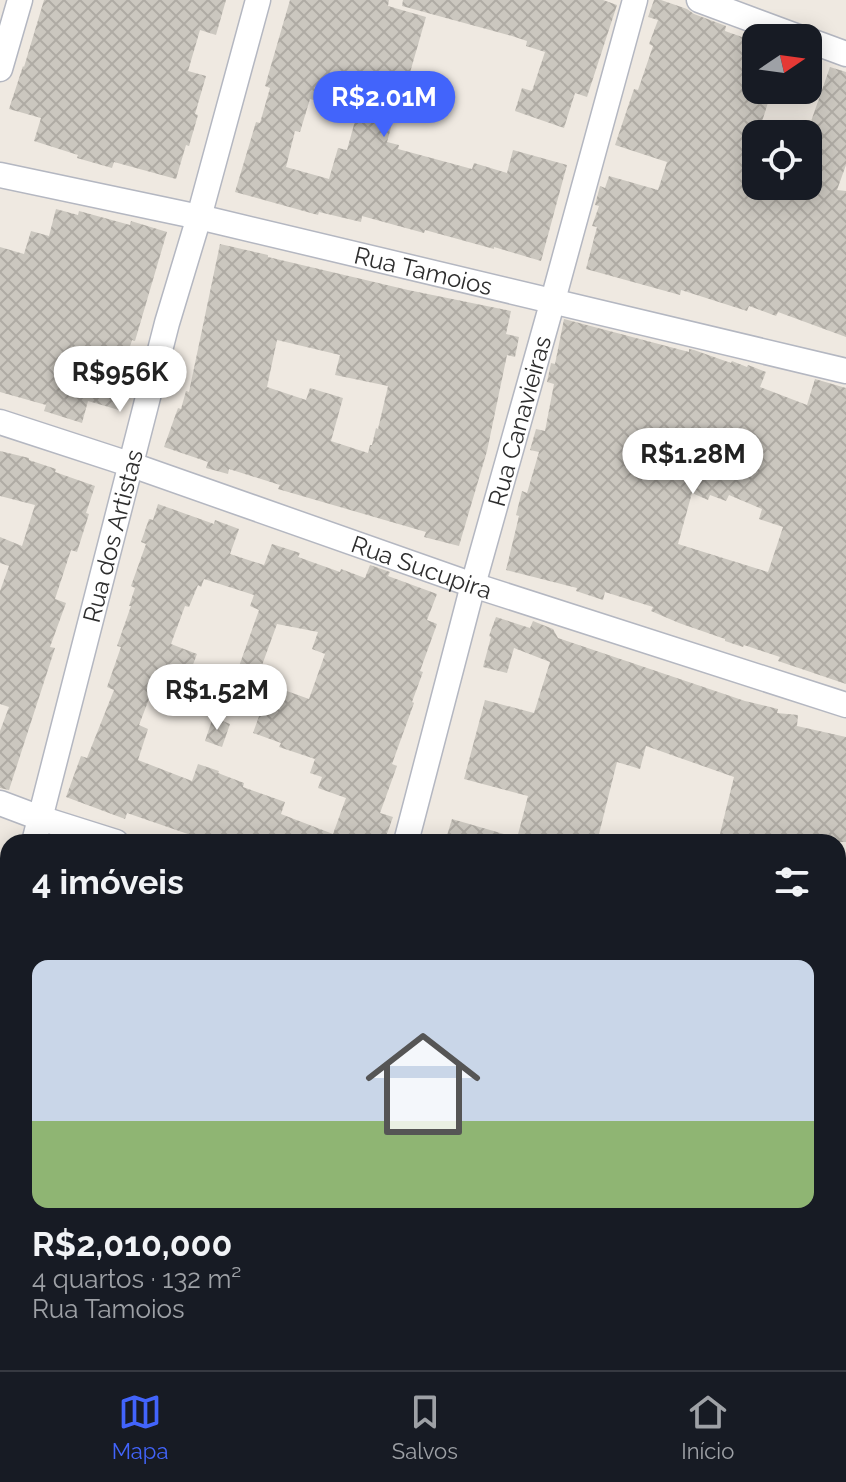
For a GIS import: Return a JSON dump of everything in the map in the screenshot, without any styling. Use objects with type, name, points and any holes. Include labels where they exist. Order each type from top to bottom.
[{"type":"street","points":[[0,69],[20,0]]},
{"type":"street","name":"Rua dos Artistas","points":[[37,830],[167,323],[258,0]]},
{"type":"street","name":"Rua Canavieiras","points":[[408,834],[473,585],[635,0]]},
{"type":"street","points":[[699,0],[763,24]]},
{"type":"street","points":[[822,45],[846,54]]},
{"type":"street","name":"Rua Tamoios","points":[[0,175],[199,217],[846,371]]},
{"type":"street","name":"Rua Sucupira","points":[[0,422],[473,585],[846,705]]},
{"type":"street","points":[[0,803],[37,830],[63,834]]},
{"type":"building","points":[[44,0],[226,0],[216,35],[200,30],[188,71],[206,76],[189,146],[186,145],[176,179],[114,162],[112,168],[34,141],[41,118],[9,109]]},
{"type":"building","points":[[290,0],[389,0],[388,6],[426,17],[407,83],[367,71],[357,112],[310,99],[300,132],[295,131],[286,167],[329,179],[338,148],[347,150],[358,110],[393,120],[387,142],[399,145],[398,149],[472,169],[474,163],[507,173],[513,150],[567,165],[541,261],[425,230],[424,233],[362,216],[361,222],[319,212],[318,215],[235,192],[256,122],[260,123],[270,88],[265,86]]},
{"type":"building","points":[[403,0],[603,0],[617,5],[587,97],[575,93],[564,128],[515,111],[522,88],[532,91],[545,52],[526,46],[527,41],[512,36],[402,6]]},
{"type":"building","points":[[654,0],[661,0],[726,26],[725,31],[742,37],[742,104],[768,104],[762,120],[742,120],[742,200],[822,200],[822,120],[811,120],[817,104],[822,104],[822,90],[830,67],[846,72],[846,165],[837,190],[846,191],[846,337],[778,312],[776,316],[749,306],[747,311],[681,290],[680,295],[586,269],[597,227],[592,226],[599,206],[595,205],[600,186],[605,188],[609,176],[658,190],[667,162],[615,145],[653,46],[649,44],[658,20],[648,17]]},
{"type":"building","points":[[56,209],[78,215],[79,211],[130,225],[131,221],[167,232],[135,341],[132,340],[118,386],[125,388],[119,410],[88,401],[82,423],[44,411],[46,405],[0,392],[0,247],[24,254],[31,231],[49,236]]},
{"type":"building","points":[[220,244],[408,290],[511,311],[506,334],[519,337],[515,357],[507,355],[487,451],[459,546],[424,537],[426,532],[278,489],[280,485],[229,469],[228,474],[206,468],[208,462],[164,447],[178,408],[181,409],[186,391],[189,392]],"holes":[[[277,340],[340,355],[335,375],[388,386],[378,429],[368,453],[331,441],[343,398],[310,388],[306,400],[267,387]]]},
{"type":"building","points":[[564,319],[748,365],[766,372],[760,387],[807,405],[815,379],[846,388],[846,684],[778,661],[780,657],[679,623],[651,611],[653,607],[605,592],[603,600],[576,591],[577,588],[506,570],[522,491],[527,493],[539,452],[530,450],[536,429],[545,431],[554,384],[547,382],[551,363],[555,364]],"holes":[[[692,493],[708,500],[710,495],[726,501],[729,495],[762,509],[759,519],[783,527],[768,572],[678,544]]]},
{"type":"building","points":[[0,451],[29,458],[56,469],[55,472],[95,486],[77,552],[71,550],[55,599],[66,603],[50,647],[55,648],[9,790],[0,788],[0,731],[9,707],[0,704],[0,591],[9,566],[0,563],[0,537],[22,546],[35,505],[0,496]]},
{"type":"building","points":[[158,504],[214,524],[215,520],[239,529],[230,554],[264,565],[272,544],[300,553],[298,557],[365,578],[370,565],[390,572],[388,576],[437,594],[427,620],[437,624],[392,764],[397,766],[380,813],[393,817],[387,834],[333,834],[188,834],[127,813],[125,819],[66,797],[81,756],[87,758],[114,690],[107,687],[121,647],[117,646],[131,606],[135,588],[131,586],[146,544],[141,542],[149,519],[153,520]],"holes":[[[204,579],[254,595],[250,606],[259,610],[237,672],[257,679],[277,624],[318,632],[312,649],[325,654],[309,699],[270,685],[253,733],[281,743],[279,747],[315,759],[310,773],[322,777],[318,788],[346,798],[333,834],[281,814],[285,802],[243,787],[244,783],[219,771],[198,764],[192,781],[138,760],[148,729],[139,725],[154,686],[181,696],[197,654],[171,644],[185,606],[189,607],[198,585],[201,587]]]},
{"type":"building","points":[[496,617],[530,628],[533,621],[553,629],[558,638],[745,701],[778,709],[777,713],[798,715],[797,726],[846,737],[846,834],[720,834],[734,777],[646,746],[640,769],[617,762],[599,834],[518,834],[528,796],[464,779],[485,700],[534,713],[550,662],[514,648],[507,673],[483,667]]},
{"type":"building","points":[[213,717],[230,724],[222,747],[205,741]]},
{"type":"building","points":[[452,819],[504,834],[447,834]]}]
